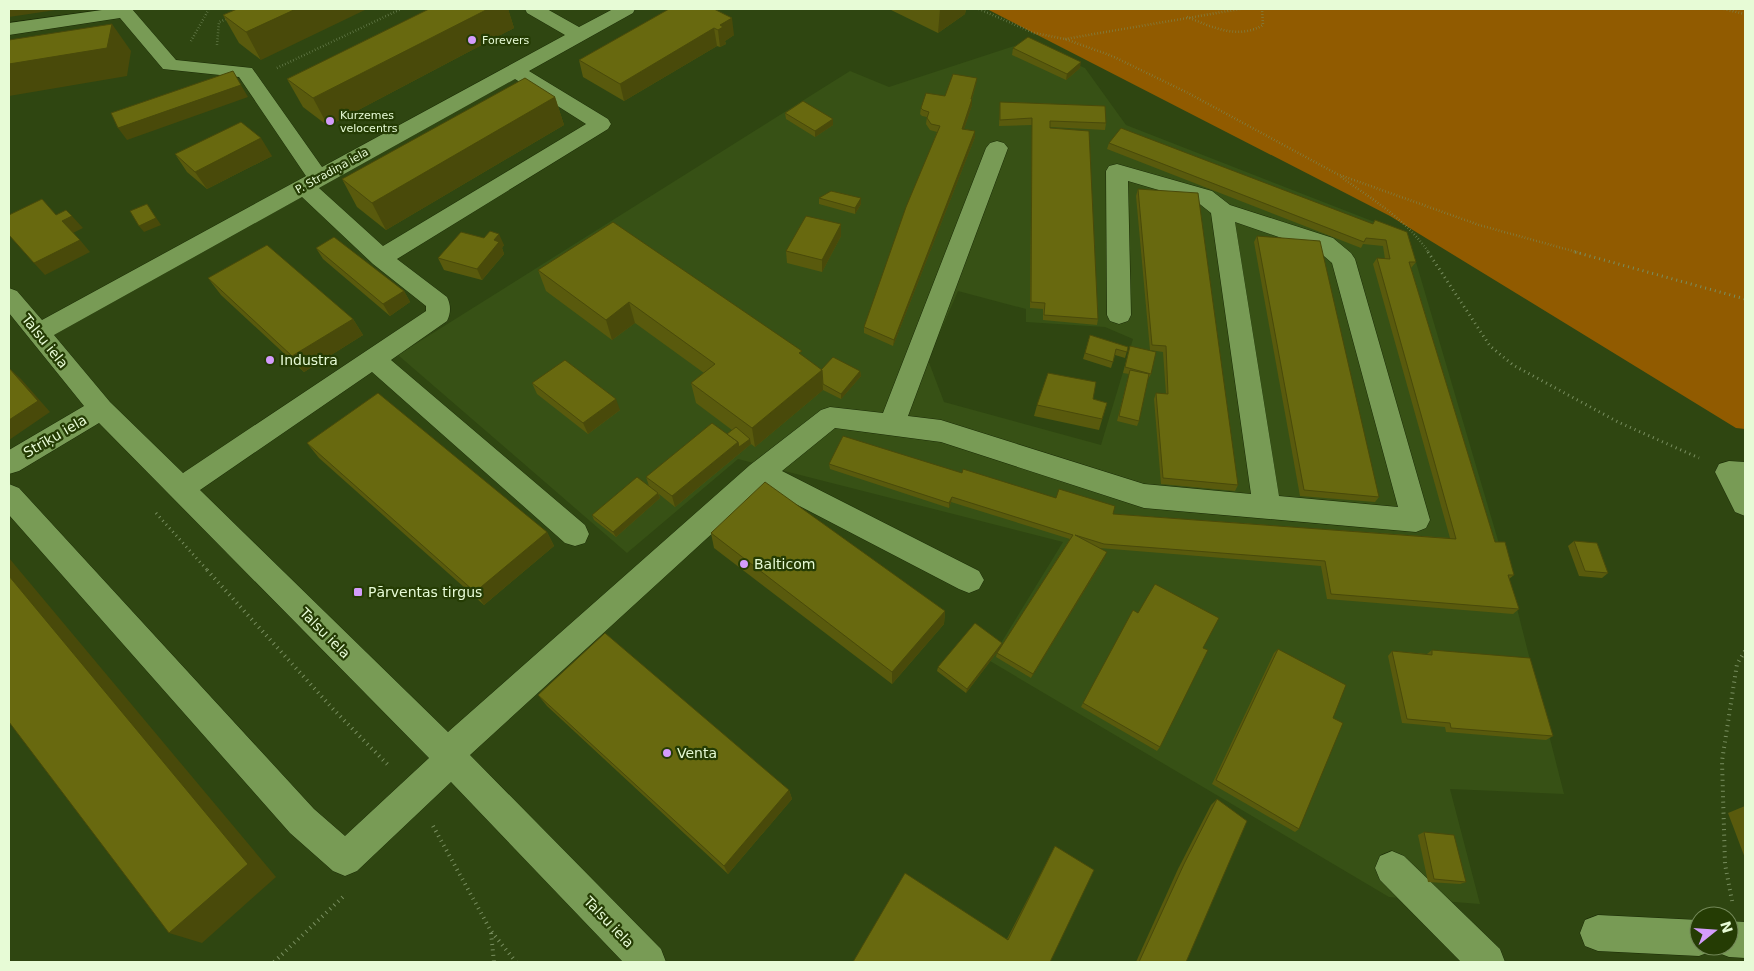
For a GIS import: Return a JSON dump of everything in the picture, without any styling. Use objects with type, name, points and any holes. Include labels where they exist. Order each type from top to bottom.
[{"type":"street","points":[[534,9],[578,35]]},
{"type":"street","name":"P. Stradiņa iela","points":[[38,333],[626,9]]},
{"type":"street","points":[[9,29],[124,10],[170,65],[245,72],[311,182],[381,258],[438,303],[438,315],[180,489]]},
{"type":"street","points":[[381,258],[602,124],[516,71]]},
{"type":"street","points":[[892,424],[997,148]]},
{"type":"street","points":[[9,496],[302,821],[345,859],[416,793],[449,756],[760,473],[830,417],[941,431],[1144,496],[1416,520],[1343,259],[1325,244],[1222,210],[1204,196],[1117,171],[1119,315]]},
{"type":"street","points":[[1222,210],[1267,507]]},
{"type":"street","name":"Talsu iela","points":[[9,297],[101,409],[449,756],[648,962]]},
{"type":"street","points":[[373,359],[574,534]]},
{"type":"street","name":"Strīķu iela","points":[[9,463],[101,409]]},
{"type":"street","points":[[1737,472],[1745,504]]},
{"type":"street","points":[[760,473],[969,580]]},
{"type":"street","points":[[1392,868],[1487,962]]},
{"type":"street","points":[[1598,933],[1689,938]]},
{"type":"path","points":[[190,43],[209,9]]},
{"type":"path","points":[[251,80],[400,9]]},
{"type":"path","points":[[979,9],[1034,33],[1065,39],[1112,56],[1188,92],[1338,174],[1390,212],[1424,245],[1490,346],[1513,364],[1618,422],[1737,472]]},
{"type":"path","points":[[1065,39],[1240,9]]},
{"type":"path","points":[[1186,17],[1225,30],[1239,33],[1251,32],[1262,25],[1262,9]]},
{"type":"path","points":[[1724,9],[1745,14]]},
{"type":"path","points":[[214,69],[219,22],[235,16]]},
{"type":"path","points":[[1338,174],[1479,225],[1745,298]]},
{"type":"path","points":[[155,512],[333,709],[416,793],[491,931],[516,962]]},
{"type":"path","points":[[1732,906],[1725,864],[1722,761],[1737,664],[1745,651]]},
{"type":"path","points":[[491,931],[494,962]]},
{"type":"shaded area","points":[[987,9],[1745,9],[1745,429],[1736,428],[1390,216]]},
{"type":"shaded area","points":[[1026,42],[1085,68],[1126,125],[1408,235],[1510,581],[1564,794],[1450,789],[1480,904],[1389,897],[990,661],[1063,542],[738,459],[627,553],[398,355],[850,71],[889,87]],"holes":[[[958,291],[1026,309],[1026,322],[1105,327],[1133,339],[1101,445],[944,402],[928,360]]]},
{"type":"building","points":[[237,9],[296,9],[246,32],[223,15]]},
{"type":"building","points":[[429,9],[488,9],[313,98],[287,79]]},
{"type":"building","points":[[669,9],[714,9],[732,18],[720,25],[723,27],[718,30],[714,28],[620,84],[579,60]]},
{"type":"building","points":[[112,24],[107,48],[9,64],[9,40]]},
{"type":"building","points":[[1028,37],[1081,62],[1067,74],[1013,48]]},
{"type":"building","points":[[233,71],[241,85],[118,128],[111,113]]},
{"type":"building","points":[[953,74],[977,78],[962,129],[975,131],[894,340],[864,327],[906,207],[940,126],[931,124],[927,118],[929,112],[921,108],[926,93],[945,96]]},
{"type":"building","points":[[525,78],[555,97],[372,203],[342,179]]},
{"type":"building","points":[[803,101],[833,119],[815,131],[785,113]]},
{"type":"building","points":[[1000,102],[1105,106],[1106,123],[1050,121],[1050,128],[1089,131],[1098,319],[1044,315],[1045,303],[1031,302],[1032,118],[1000,120]]},
{"type":"building","points":[[241,122],[261,138],[195,172],[175,154]]},
{"type":"building","points":[[1121,128],[1373,224],[1375,220],[1407,232],[1416,262],[1409,262],[1495,542],[1505,542],[1514,575],[1508,575],[1519,609],[1331,594],[1325,561],[1104,544],[1075,535],[1107,552],[1033,674],[997,653],[1073,535],[952,497],[949,503],[829,464],[843,436],[962,473],[963,469],[1056,498],[1059,489],[1115,506],[1113,514],[1456,539],[1377,258],[1390,259],[1386,240],[1366,238],[1364,242],[1109,143]]},
{"type":"building","points":[[1138,189],[1198,193],[1238,485],[1163,478],[1156,393],[1168,394],[1166,346],[1152,345]]},
{"type":"building","points":[[831,191],[861,198],[855,208],[819,198]]},
{"type":"building","points":[[42,199],[56,215],[66,210],[72,216],[62,221],[80,240],[34,263],[9,235],[9,215]]},
{"type":"building","points":[[147,204],[156,218],[139,226],[130,211]]},
{"type":"building","points":[[806,216],[841,224],[822,260],[786,251]]},
{"type":"building","points":[[613,222],[802,351],[799,353],[822,370],[752,428],[691,383],[715,364],[629,302],[606,320],[538,270]]},
{"type":"building","points":[[490,231],[499,234],[494,240],[499,242],[477,269],[438,258],[461,232],[484,238]]},
{"type":"building","points":[[1257,236],[1320,241],[1379,497],[1304,490]]},
{"type":"building","points":[[334,237],[404,291],[383,304],[316,248]]},
{"type":"building","points":[[267,245],[353,319],[292,356],[208,278]]},
{"type":"building","points":[[1090,335],[1128,347],[1127,352],[1116,349],[1113,362],[1085,353]]},
{"type":"building","points":[[1130,346],[1156,352],[1151,374],[1125,367]]},
{"type":"building","points":[[833,357],[860,371],[841,394],[823,384],[821,370]]},
{"type":"building","points":[[565,360],[616,399],[583,423],[532,383]]},
{"type":"building","points":[[9,368],[38,401],[9,420]]},
{"type":"building","points":[[1130,370],[1149,374],[1139,421],[1119,416]]},
{"type":"building","points":[[1048,373],[1096,382],[1093,399],[1107,403],[1102,419],[1037,405]]},
{"type":"building","points":[[378,393],[547,532],[475,592],[307,443]]},
{"type":"building","points":[[712,423],[738,442],[672,496],[646,477]]},
{"type":"building","points":[[736,427],[750,439],[739,447],[738,442],[727,434]]},
{"type":"building","points":[[637,477],[658,493],[613,532],[592,515]]},
{"type":"building","points":[[765,482],[945,611],[892,672],[711,533]]},
{"type":"building","points":[[1574,541],[1597,543],[1608,573],[1585,571]]},
{"type":"building","points":[[9,576],[248,864],[169,933],[9,722]]},
{"type":"building","points":[[1155,584],[1219,618],[1203,648],[1208,650],[1160,747],[1083,703],[1133,610],[1138,613]]},
{"type":"building","points":[[975,623],[1002,643],[967,689],[938,667]]},
{"type":"building","name":"Venta","points":[[605,633],[789,790],[724,866],[538,695]]},
{"type":"building","points":[[1278,649],[1346,685],[1333,718],[1343,723],[1299,829],[1216,780]]},
{"type":"building","points":[[1432,650],[1530,658],[1553,736],[1451,728],[1450,723],[1407,719],[1392,651],[1432,655]]},
{"type":"building","points":[[1217,799],[1247,821],[1186,962],[1139,962],[1184,864]]},
{"type":"building","points":[[1424,832],[1454,835],[1466,882],[1434,879]]},
{"type":"building","points":[[1055,846],[1094,870],[1050,962],[853,962],[905,873],[1008,940]]},
{"type":"place","name":"Forevers","points":[[472,40]]},
{"type":"place","name":"Kurzemes velocentrs","points":[[330,121]]},
{"type":"place","name":"Industra","points":[[270,360]]},
{"type":"place","name":"Balticom","points":[[744,564]]},
{"type":"place","name":"Pārventas tirgus","points":[[358,592]]},
{"type":"place","name":"Venta","points":[[667,753]]}]
